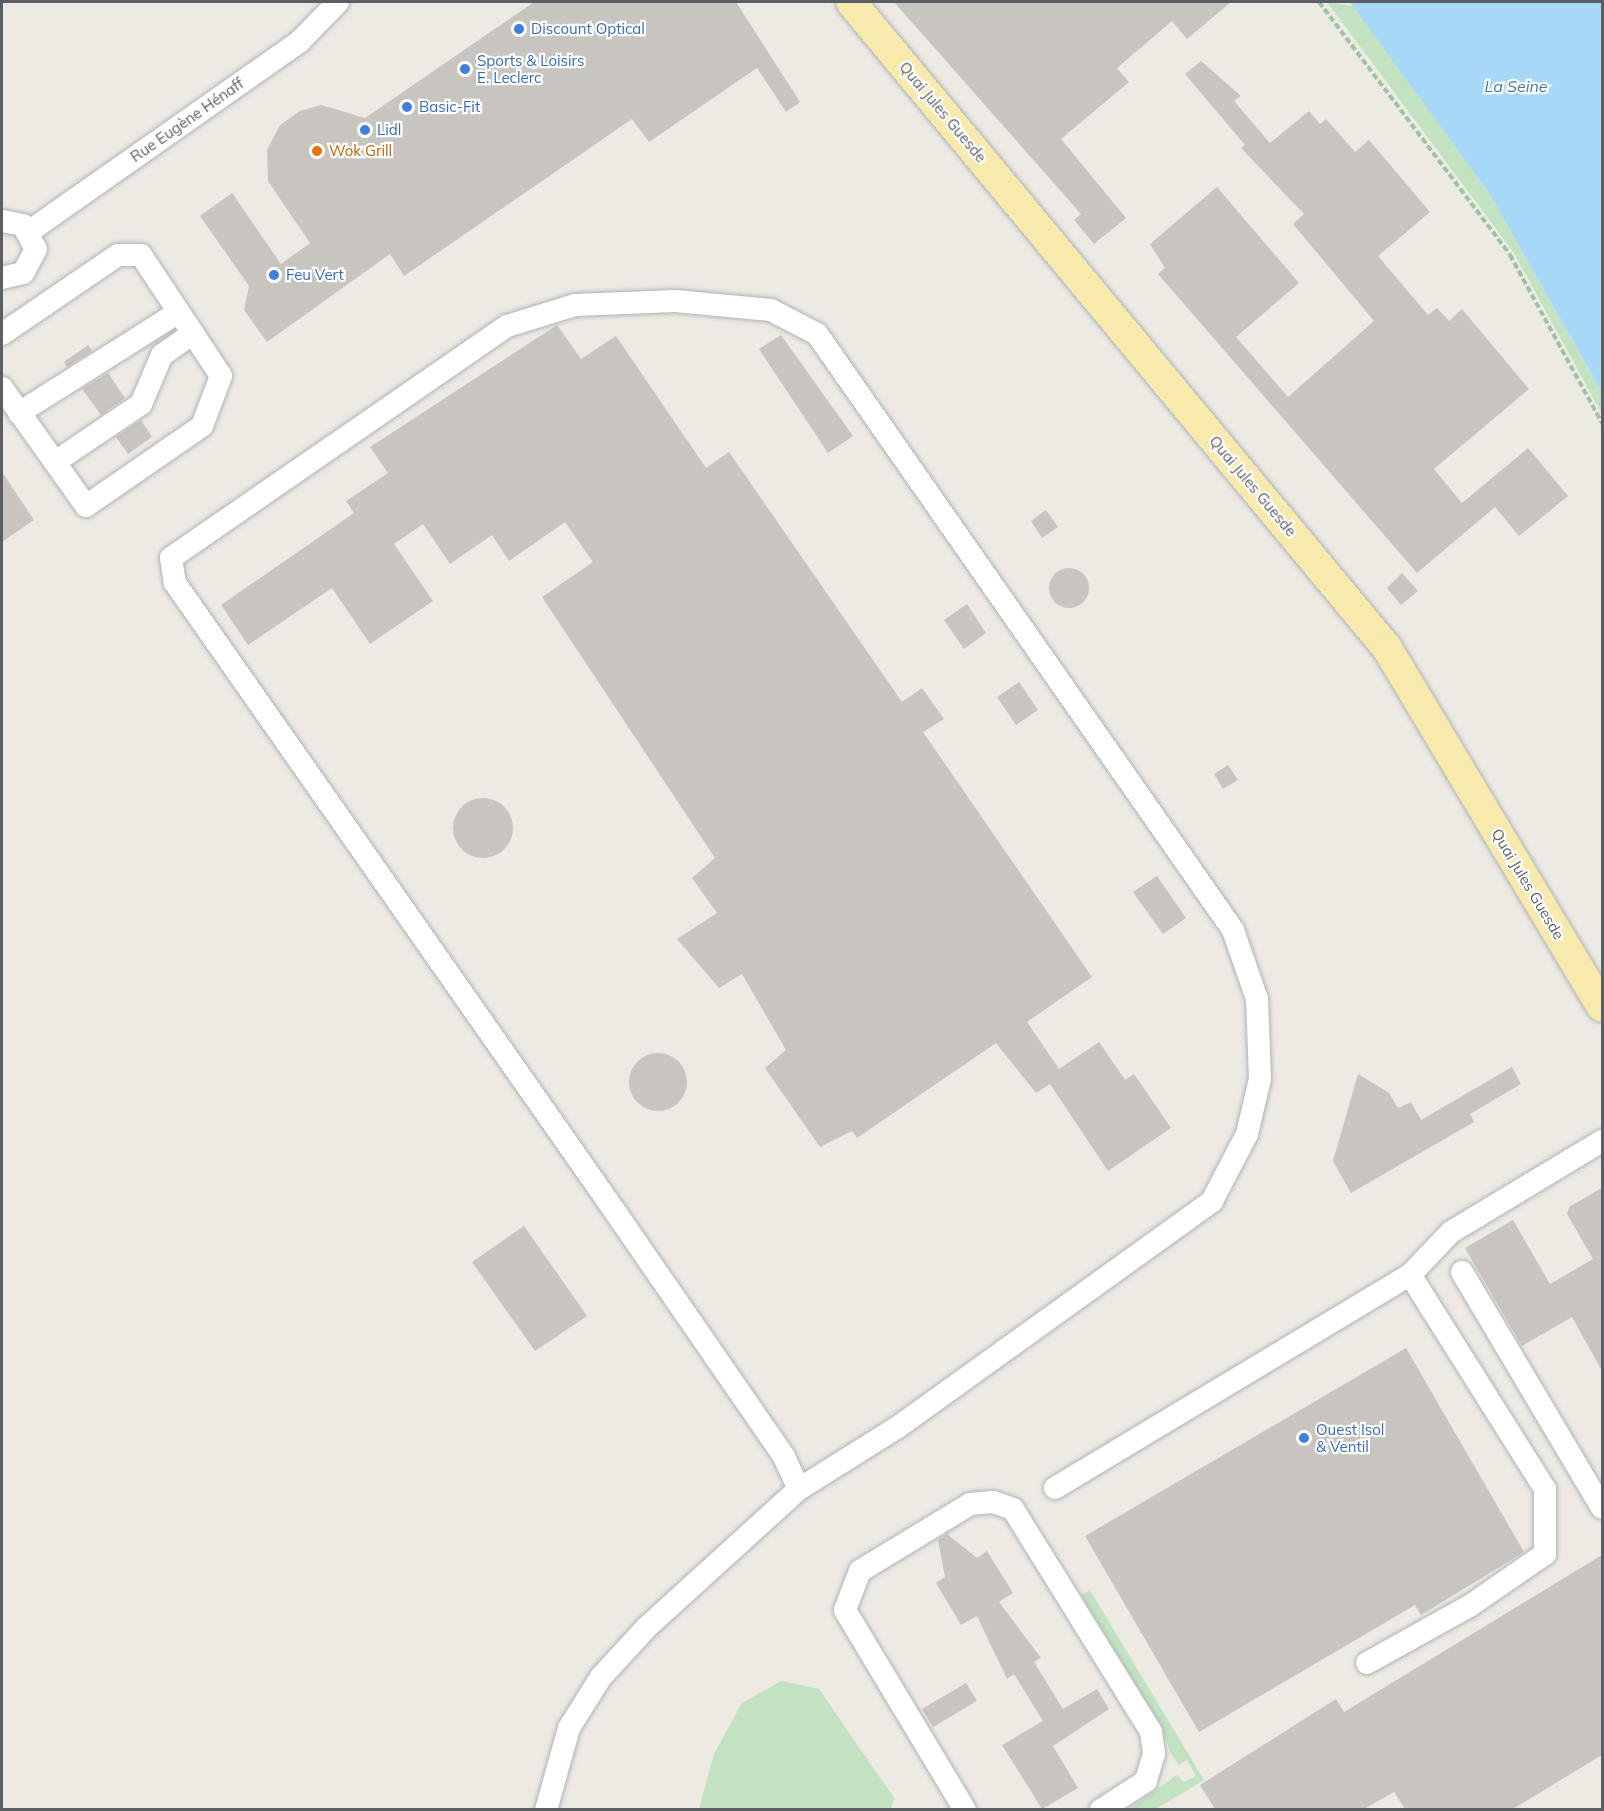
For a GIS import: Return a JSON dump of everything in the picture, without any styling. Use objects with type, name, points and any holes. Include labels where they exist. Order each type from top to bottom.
[{"type":"main road","name":"Quai Jules Guesde","points":[[851,2],[1387,648],[1602,1007]]},
{"type":"street","name":"Rue Eugène Hénaff","points":[[30,231],[300,41],[338,2]]},
{"type":"street","points":[[2,221],[15,221],[30,231],[36,249],[12,276],[40,305]]},
{"type":"street","points":[[2,334],[40,305],[118,255],[141,255],[221,376],[202,426],[86,506],[2,388]]},
{"type":"street","points":[[546,1809],[568,1728],[601,1677],[646,1628],[799,1490],[898,1427],[1212,1201],[1247,1134],[1260,1079],[1257,999],[1233,930],[817,334],[771,310],[675,301],[575,305],[507,326],[181,551],[171,558],[175,583],[601,1191],[784,1457],[799,1490]]},
{"type":"street","points":[[19,413],[179,312]]},
{"type":"street","points":[[55,462],[141,404],[162,354],[193,333]]},
{"type":"street","points":[[1055,1488],[1410,1275],[1451,1232],[1602,1141]]},
{"type":"street","points":[[1462,1272],[1602,1508]]},
{"type":"street","points":[[1367,1663],[1471,1605],[1545,1554],[1545,1489],[1410,1275]]},
{"type":"street","points":[[965,1809],[845,1610],[860,1571],[970,1504],[993,1502],[1012,1509],[1151,1732],[1155,1754],[1146,1781],[1101,1809]]},
{"type":"path","points":[[1319,2],[1510,255],[1602,423]]},
{"type":"green space","points":[[1327,2],[1354,6],[1489,193],[1602,392],[1602,414],[1514,253]]},
{"type":"green space","points":[[1090,1590],[1204,1780],[1156,1809],[1129,1809],[1177,1775],[1184,1782],[1196,1776],[1187,1760],[1179,1765],[1171,1754],[1161,1726],[1081,1595]]},
{"type":"green space","points":[[781,1681],[819,1689],[894,1798],[891,1809],[699,1809],[714,1754],[742,1703]]},
{"type":"water","name":"La Seine","points":[[1350,2],[1602,2],[1602,392],[1489,193]]},
{"type":"building","points":[[534,2],[736,2],[800,102],[786,112],[757,68],[649,142],[632,119],[404,276],[390,254],[267,342],[244,310],[249,286],[200,216],[232,193],[281,264],[310,243],[268,181],[267,150],[280,125],[300,111],[321,105],[365,118]]},
{"type":"building","points":[[894,2],[1231,2],[1187,39],[1172,21],[1117,68],[1129,82],[1061,139],[1126,218],[1094,244],[1074,220],[1081,214]]},
{"type":"building","points":[[1201,61],[1241,96],[1234,101],[1270,143],[1309,111],[1320,124],[1326,119],[1355,152],[1369,140],[1430,212],[1378,256],[1428,315],[1437,308],[1449,321],[1462,309],[1529,389],[1434,469],[1462,503],[1528,448],[1568,496],[1519,536],[1495,507],[1417,573],[1158,274],[1165,268],[1150,244],[1217,187],[1299,283],[1236,337],[1288,397],[1374,321],[1293,224],[1304,214],[1241,148],[1245,145],[1185,74]]},
{"type":"building","points":[[557,325],[581,359],[616,336],[706,468],[729,452],[902,702],[922,688],[944,719],[923,732],[1092,977],[1027,1022],[1059,1069],[1099,1042],[1125,1080],[1134,1074],[1171,1128],[1108,1171],[1050,1084],[1036,1093],[996,1043],[857,1138],[852,1131],[820,1147],[765,1068],[786,1050],[742,974],[719,988],[677,939],[717,913],[692,878],[715,858],[542,597],[593,562],[565,522],[509,561],[492,535],[450,564],[423,524],[394,544],[433,601],[370,644],[332,588],[248,645],[221,605],[354,513],[346,501],[388,473],[370,447]]},
{"type":"building","points":[[781,335],[853,436],[828,453],[759,349]]},
{"type":"building","points":[[88,345],[92,351],[67,367],[64,362]]},
{"type":"building","points":[[108,373],[125,398],[101,415],[82,389]]},
{"type":"building","points":[[141,420],[152,437],[128,454],[116,437]]},
{"type":"building","points":[[2,472],[34,520],[2,542]]},
{"type":"building","points":[[1046,510],[1058,527],[1042,538],[1031,521]]},
{"type":"building","points":[[1069,568],[1083,574],[1089,588],[1083,602],[1069,608],[1055,602],[1049,588],[1055,574]]},
{"type":"building","points":[[1402,573],[1418,591],[1401,605],[1387,588]]},
{"type":"building","points":[[967,604],[986,633],[964,649],[944,620]]},
{"type":"building","points":[[1019,682],[1038,710],[1016,725],[997,697]]},
{"type":"building","points":[[1228,765],[1238,780],[1223,789],[1214,774]]},
{"type":"building","points":[[483,798],[504,807],[513,828],[504,849],[483,858],[462,849],[453,828],[462,807]]},
{"type":"building","points":[[1157,876],[1186,918],[1163,934],[1133,892]]},
{"type":"building","points":[[652,1053],[664,1053],[679,1061],[687,1076],[687,1088],[679,1103],[664,1111],[652,1111],[637,1103],[629,1088],[629,1076],[637,1061]]},
{"type":"building","points":[[1512,1067],[1521,1084],[1470,1114],[1474,1122],[1351,1193],[1333,1161],[1358,1074],[1389,1093],[1398,1108],[1411,1102],[1421,1120]]},
{"type":"building","points":[[1602,1188],[1602,1371],[1572,1317],[1522,1346],[1465,1248],[1513,1220],[1550,1284],[1593,1259],[1567,1214],[1569,1207]]},
{"type":"building","points":[[524,1226],[587,1316],[535,1351],[472,1262]]},
{"type":"building","points":[[1406,1348],[1524,1552],[1421,1615],[1415,1605],[1199,1732],[1085,1536]]},
{"type":"building","points":[[947,1534],[977,1558],[987,1551],[1013,1593],[999,1602],[1041,1658],[1034,1662],[1063,1709],[1097,1689],[1109,1709],[1053,1746],[1078,1788],[1042,1809],[1002,1745],[1043,1721],[1014,1674],[1007,1679],[977,1616],[961,1625],[936,1583],[945,1577],[938,1540]]},
{"type":"building","points":[[1602,1555],[1602,1755],[1513,1809],[1405,1809],[1394,1792],[1364,1809],[1215,1809],[1200,1785],[1336,1699],[1344,1712]]},
{"type":"building","points":[[966,1683],[977,1701],[933,1727],[922,1709]]},
{"type":"place","name":"Discount Optical","points":[[519,29]]},
{"type":"place","name":"Sports & Loisirs E. Leclerc","points":[[465,69]]},
{"type":"place","name":"Basic-Fit","points":[[407,107]]},
{"type":"place","name":"Lidl","points":[[365,130]]},
{"type":"place","name":"Wok Grill","points":[[317,151]]},
{"type":"place","name":"Feu Vert","points":[[274,275]]},
{"type":"place","name":"Ouest Isol & Ventil","points":[[1304,1438]]}]
